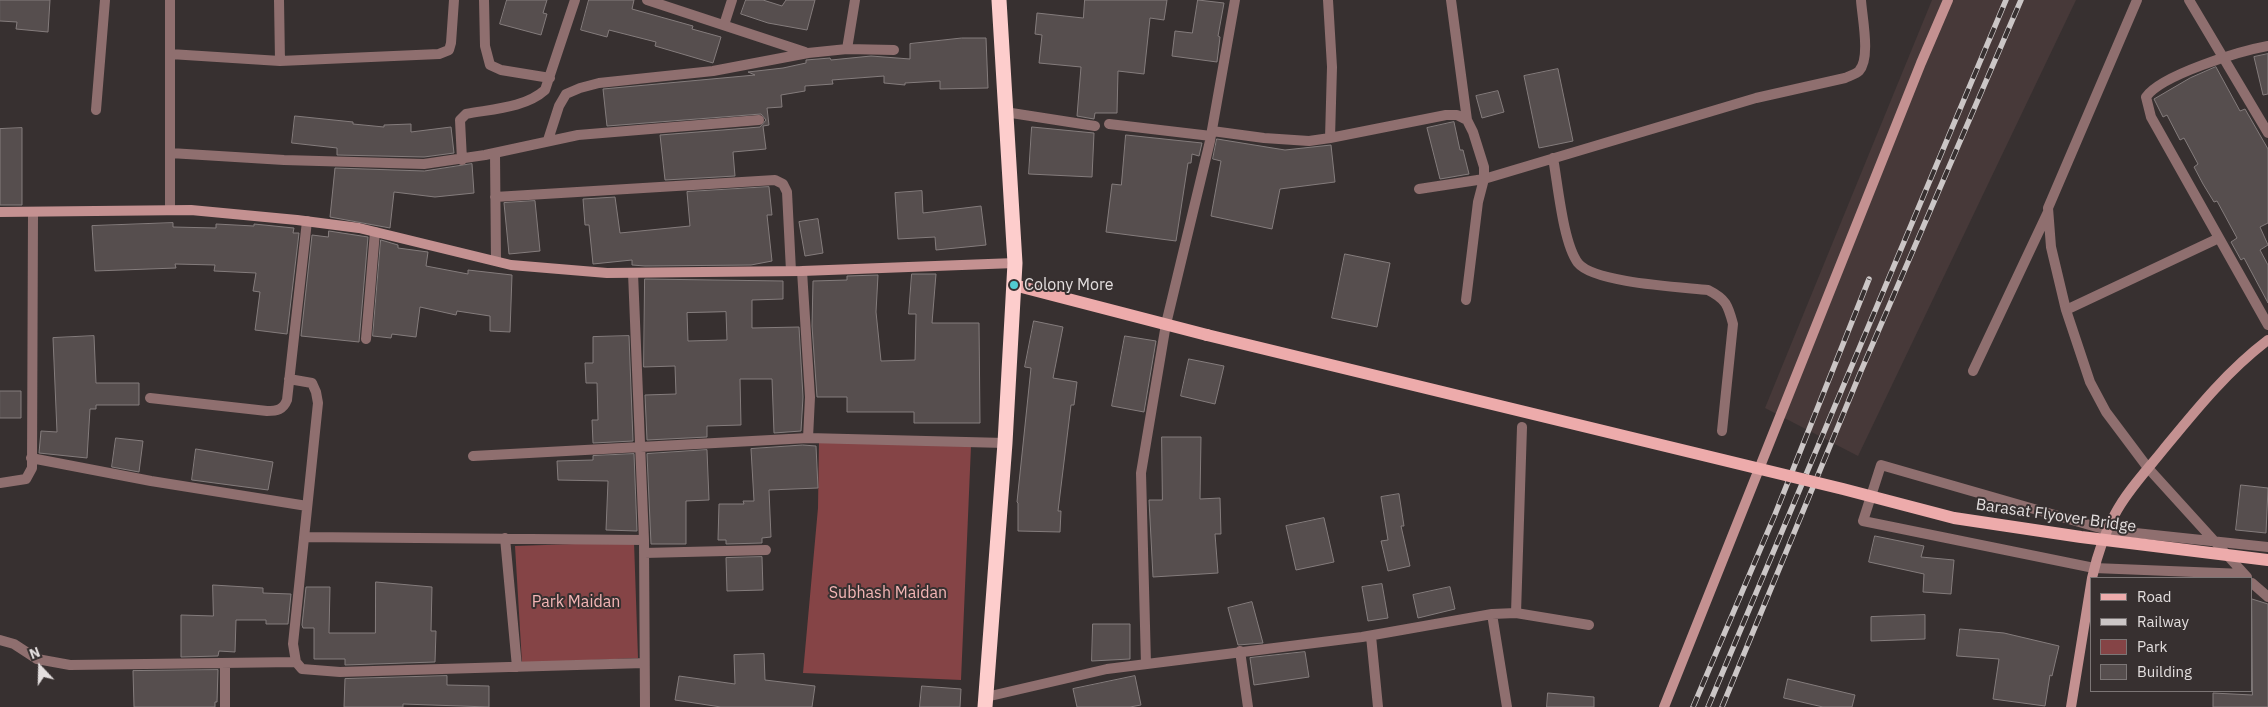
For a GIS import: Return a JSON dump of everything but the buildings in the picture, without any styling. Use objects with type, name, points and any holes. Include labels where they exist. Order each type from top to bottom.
[{"type":"highway","points":[[986,702],[1005,443],[1015,263],[999,0]]},
{"type":"main road","name":"Barasat Flyover Bridge","points":[[1014,285],[1207,335],[1843,489],[1954,518],[2080,537],[2268,560]]},
{"type":"street","points":[[96,110],[105,0]]},
{"type":"street","points":[[170,0],[170,210]]},
{"type":"street","points":[[279,0],[280,60]]},
{"type":"street","points":[[170,54],[280,60],[439,54],[448,50],[452,43],[454,0]]},
{"type":"street","points":[[484,0],[485,46],[490,65],[501,70],[550,78]]},
{"type":"street","points":[[462,160],[460,120],[466,114],[530,100],[545,90],[575,0]]},
{"type":"street","points":[[647,0],[808,53]]},
{"type":"street","points":[[724,25],[732,0]]},
{"type":"street","points":[[848,49],[855,0]]},
{"type":"street","points":[[1146,664],[1141,473],[1166,324],[1211,133],[1235,0]]},
{"type":"street","points":[[1328,0],[1332,67],[1330,138]]},
{"type":"street","points":[[1451,0],[1467,120],[1474,132],[1484,167],[1484,179],[1478,202],[1466,300]]},
{"type":"street","points":[[1419,189],[1484,179],[1756,98],[1845,78],[1858,72],[1864,62],[1865,46],[1861,0]]},
{"type":"street","points":[[1664,707],[1917,72],[1948,0]]},
{"type":"street","points":[[1973,371],[2048,212],[2066,162],[2137,0]]},
{"type":"street","points":[[2189,0],[2268,133]]},
{"type":"street","points":[[2268,46],[2223,57],[2162,83],[2151,89],[2146,98],[2151,117],[2268,325]]},
{"type":"street","points":[[548,140],[559,106],[566,94],[599,83],[740,67],[808,53],[848,49],[894,50]]},
{"type":"street","points":[[1005,112],[1095,126]]},
{"type":"street","points":[[1109,124],[1286,140],[1330,138],[1446,115],[1457,115],[1467,120]]},
{"type":"street","points":[[170,152],[384,164],[424,164],[462,160],[548,140],[648,128],[759,120]]},
{"type":"street","points":[[495,153],[496,261]]},
{"type":"street","points":[[1553,158],[1568,239],[1579,265],[1590,272],[1609,278],[1708,290],[1720,296],[1728,306],[1732,324],[1722,431]]},
{"type":"street","points":[[495,197],[775,180],[783,184],[787,192],[791,271]]},
{"type":"street","points":[[0,212],[191,210],[307,221],[375,232],[511,265],[588,272],[802,271],[1015,263]]},
{"type":"street","points":[[2048,212],[2051,247],[2066,310],[2090,382],[2106,412],[2148,468],[2246,576]]},
{"type":"street","points":[[0,483],[26,479],[32,468],[33,213]]},
{"type":"street","points":[[150,398],[278,411],[284,407],[287,400],[307,221]]},
{"type":"street","points":[[366,339],[375,232]]},
{"type":"street","points":[[2066,310],[2219,238]]},
{"type":"street","points":[[802,271],[810,397],[808,438]]},
{"type":"street","points":[[633,273],[644,540],[644,707]]},
{"type":"street","points":[[2093,575],[2115,513],[2148,468],[2217,386],[2251,352],[2268,340]]},
{"type":"street","points":[[289,379],[312,383],[318,403],[293,644],[296,662],[302,669],[340,672],[644,663]]},
{"type":"street","points":[[1516,613],[1522,427]]},
{"type":"street","points":[[473,456],[808,438],[1005,443]]},
{"type":"street","points":[[32,458],[151,481],[307,506]]},
{"type":"street","points":[[2246,576],[2093,575],[1863,521],[1881,465],[2108,530],[2268,548]]},
{"type":"street","points":[[304,537],[644,540]]},
{"type":"street","points":[[505,538],[517,667]]},
{"type":"street","points":[[644,553],[766,550]]},
{"type":"street","points":[[2253,584],[2268,597]]},
{"type":"street","points":[[2071,707],[2090,593]]},
{"type":"street","points":[[986,702],[1107,669],[1371,636],[1492,614],[1516,613],[1589,625]]},
{"type":"street","points":[[1492,614],[1507,707]]},
{"type":"street","points":[[1371,636],[1378,707]]},
{"type":"street","points":[[0,640],[14,644],[37,659],[54,664],[296,662]]},
{"type":"street","points":[[1240,651],[1248,707]]},
{"type":"street","points":[[225,663],[225,707]]},
{"type":"shaded area","points":[[1932,0],[2076,0],[1858,456],[1765,408]]},
{"type":"green space","name":"Subhash Maidan","points":[[819,441],[971,446],[961,680],[803,673],[818,508]]},
{"type":"green space","name":"Park Maidan","points":[[634,542],[638,658],[522,663],[515,546]]},
{"type":"railway","points":[[1708,707],[2006,0]]},
{"type":"railway","points":[[1722,707],[1861,371],[2021,0]]},
{"type":"railway","points":[[1693,707],[1774,517],[1869,279]]},
{"type":"place","name":"Colony More","points":[[1014,285]]}]
